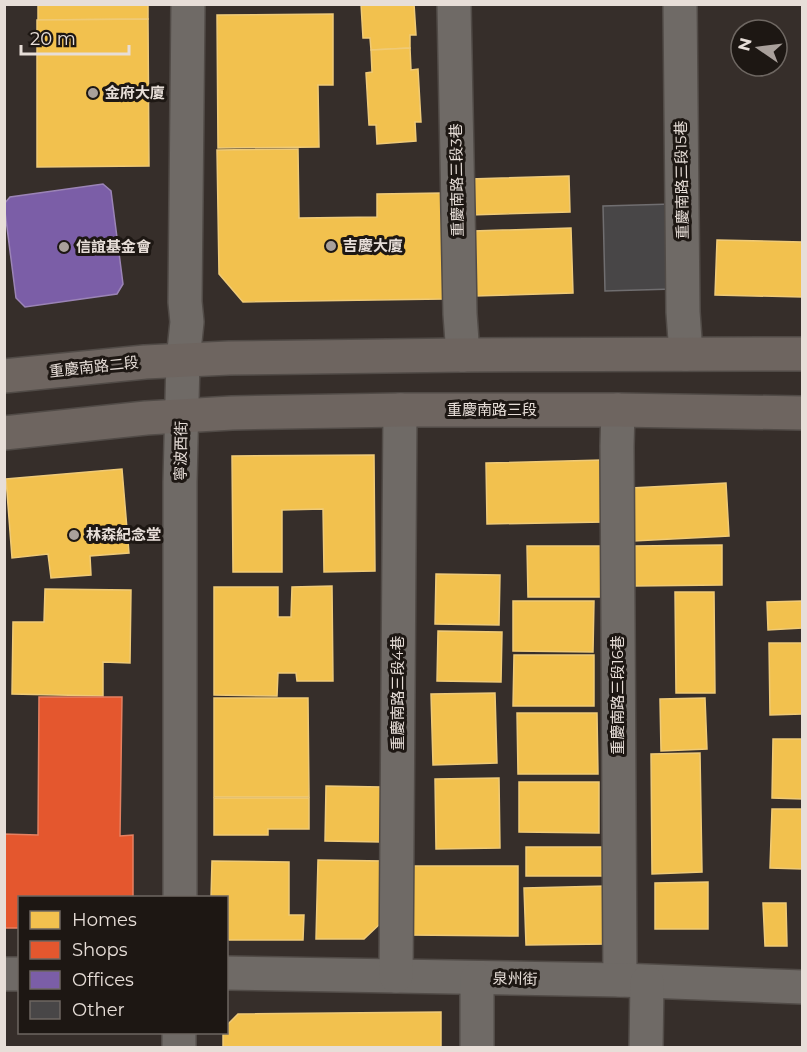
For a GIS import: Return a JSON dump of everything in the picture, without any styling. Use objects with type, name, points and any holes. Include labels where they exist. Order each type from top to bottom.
[{"type":"main road","points":[[183,360],[463,355],[802,354]]},
{"type":"main road","name":"重慶南路二段","points":[[4,376],[183,360]]},
{"type":"main road","name":"重慶南路三段","points":[[181,416],[400,410],[802,413]]},
{"type":"main road","points":[[4,433],[181,416]]},
{"type":"street","name":"寧波西街","points":[[180,896],[181,416],[187,322],[184,302],[188,4]]},
{"type":"street","name":"重慶南路三段3巷","points":[[454,4],[460,314],[463,355]]},
{"type":"street","name":"重慶南路三段15巷","points":[[680,4],[686,354]]},
{"type":"street","name":"重慶南路三段4巷","points":[[396,976],[400,410]]},
{"type":"street","name":"重慶南路三段16巷","points":[[618,410],[617,470],[633,981],[646,1047]]},
{"type":"street","name":"泉州街","points":[[228,973],[633,981],[802,987]]},
{"type":"street","points":[[477,979],[477,1047]]},
{"type":"building: Homes","points":[[38,4],[148,4],[148,19],[38,20]]},
{"type":"building: Homes","points":[[361,4],[414,4],[416,35],[410,35],[410,48],[371,50],[370,38],[363,38]]},
{"type":"building: Homes","points":[[333,14],[333,85],[318,85],[319,147],[218,148],[217,15]]},
{"type":"building: Homes","name":"金府大廈","points":[[148,19],[149,166],[37,167],[37,20]]},
{"type":"building: Homes","points":[[410,48],[411,70],[418,69],[421,122],[415,122],[416,141],[377,144],[376,125],[369,125],[366,73],[372,72],[371,50]]},
{"type":"building: Homes","name":"吉慶大廈","points":[[298,149],[299,218],[377,217],[377,194],[442,193],[443,299],[243,302],[219,274],[217,150]]},
{"type":"building: Homes","points":[[569,176],[570,212],[470,215],[470,179]]},
{"type":"building: Homes","points":[[571,228],[573,293],[475,296],[473,231]]},
{"type":"building: Homes","points":[[717,240],[802,242],[802,297],[715,295]]},
{"type":"building: Homes","points":[[374,455],[375,571],[324,572],[323,509],[282,510],[282,572],[233,572],[232,456]]},
{"type":"building: Homes","points":[[602,460],[604,522],[487,524],[486,463]]},
{"type":"building: Homes","points":[[122,469],[129,553],[90,556],[91,575],[51,578],[48,554],[12,558],[6,479]]},
{"type":"building: Homes","points":[[726,483],[729,536],[634,541],[631,488]]},
{"type":"building: Homes","points":[[722,545],[722,585],[634,586],[634,546]]},
{"type":"building: Homes","points":[[527,546],[607,546],[607,597],[528,597]]},
{"type":"building: Homes","points":[[436,574],[500,575],[499,625],[435,624]]},
{"type":"building: Homes","points":[[332,586],[333,681],[297,681],[296,673],[278,673],[277,696],[214,695],[214,587],[278,587],[278,617],[291,617],[292,587]]},
{"type":"building: Homes","points":[[45,589],[131,590],[130,663],[103,662],[103,696],[12,694],[13,622],[44,622]]},
{"type":"building: Homes","points":[[675,592],[714,592],[715,693],[676,693]]},
{"type":"building: Homes","points":[[513,601],[594,601],[593,652],[513,651]]},
{"type":"building: Homes","points":[[802,601],[802,628],[768,630],[767,602]]},
{"type":"building: Homes","points":[[438,631],[502,632],[501,682],[437,681]]},
{"type":"building: Homes","points":[[769,643],[802,643],[802,714],[770,715]]},
{"type":"building: Homes","points":[[514,655],[594,655],[594,706],[513,706]]},
{"type":"building: Homes","points":[[495,693],[497,763],[433,765],[431,694]]},
{"type":"building: Homes","points":[[214,698],[308,698],[309,797],[214,797]]},
{"type":"building: Homes","points":[[705,698],[707,749],[661,751],[660,699]]},
{"type":"building: Homes","points":[[517,713],[597,713],[598,774],[518,774]]},
{"type":"building: Homes","points":[[773,739],[802,739],[802,799],[772,798]]},
{"type":"building: Homes","points":[[700,753],[702,872],[652,874],[651,754]]},
{"type":"building: Homes","points":[[499,778],[500,848],[436,849],[435,779]]},
{"type":"building: Homes","points":[[519,782],[599,782],[599,833],[519,832]]},
{"type":"building: Homes","points":[[326,786],[382,787],[381,842],[325,841]]},
{"type":"building: Homes","points":[[214,798],[309,798],[309,829],[268,829],[268,835],[214,835]]},
{"type":"building: Homes","points":[[772,809],[802,809],[802,869],[770,868]]},
{"type":"building: Homes","points":[[526,847],[608,847],[607,876],[526,876]]},
{"type":"building: Homes","points":[[318,860],[384,861],[383,921],[364,939],[316,939]]},
{"type":"building: Homes","points":[[212,861],[289,862],[289,915],[304,915],[303,940],[229,940],[228,896],[211,896]]},
{"type":"building: Homes","points":[[409,866],[518,866],[518,936],[409,935]]},
{"type":"building: Homes","points":[[708,882],[708,929],[655,929],[655,883]]},
{"type":"building: Homes","points":[[606,886],[607,944],[526,945],[524,888]]},
{"type":"building: Homes","points":[[763,903],[786,903],[787,946],[765,946]]},
{"type":"building: Homes","points":[[441,1012],[441,1048],[223,1048],[223,1034],[228,1034],[228,1024],[238,1014]]},
{"type":"building: Shops","points":[[39,697],[122,697],[120,836],[133,835],[133,896],[18,896],[18,928],[4,928],[4,834],[38,835]]},
{"type":"building: Offices","name":"信誼基金會","points":[[103,184],[111,191],[123,284],[117,294],[25,307],[16,298],[4,204],[10,197]]},
{"type":"building: Other","points":[[672,204],[673,289],[605,291],[603,206]]},
{"type":"place","name":"金府大廈","points":[[93,93]]},
{"type":"place","name":"吉慶大廈","points":[[331,246]]},
{"type":"place","name":"信誼基金會","points":[[64,247]]},
{"type":"place","name":"林森紀念堂","points":[[74,535]]}]
